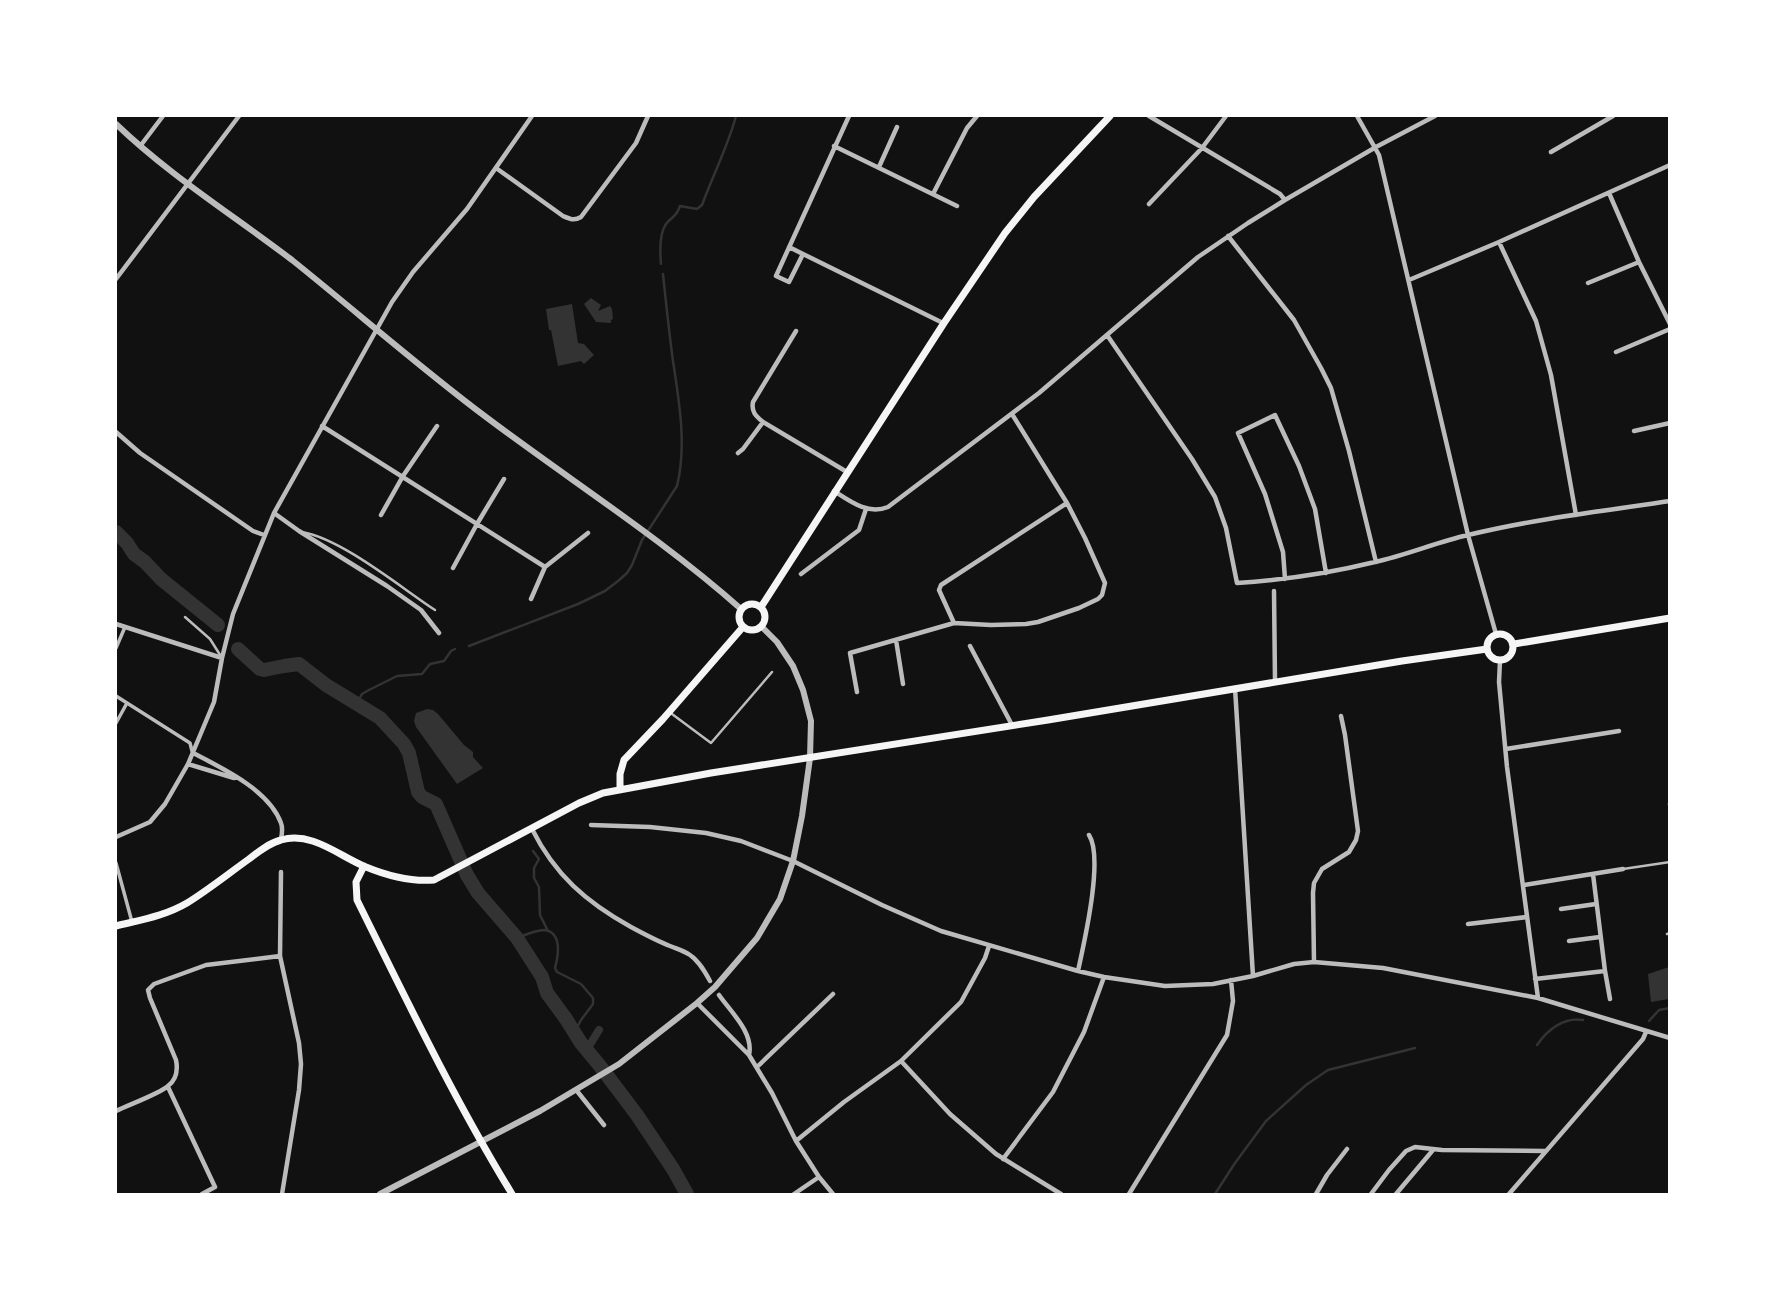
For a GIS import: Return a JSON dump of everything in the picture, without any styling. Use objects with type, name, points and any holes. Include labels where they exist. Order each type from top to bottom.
[{"type":"main road","points":[[761,607],[834,491],[1005,233],[1034,197],[1110,116]]},
{"type":"main road","points":[[748,604],[761,607],[765,614],[761,626],[751,630],[743,627],[738,617],[741,609],[748,604]]},
{"type":"main road","points":[[1514,644],[1670,618]]},
{"type":"main road","points":[[620,790],[620,774],[624,760],[743,627]]},
{"type":"main road","points":[[1496,634],[1509,636],[1514,644],[1511,656],[1500,661],[1491,657],[1487,649],[1489,640],[1496,634]]},
{"type":"main road","points":[[116,926],[163,914],[187,903],[281,839],[313,841],[364,866],[394,877],[434,880],[603,793],[1275,681],[1487,649]]},
{"type":"main road","points":[[364,866],[356,882],[357,900],[421,1032],[480,1142],[512,1195]]},
{"type":"street","points":[[141,145],[163,116]]},
{"type":"street","points":[[116,279],[239,116]]},
{"type":"street","points":[[116,836],[150,822],[165,804],[188,764],[214,702],[233,614],[264,535],[392,302],[407,279],[461,218],[532,116]]},
{"type":"street","points":[[496,168],[563,216],[576,220],[581,217],[636,143],[648,116]]},
{"type":"street","points":[[803,254],[789,282],[776,276],[849,116]]},
{"type":"street","points":[[933,194],[967,128],[977,116]]},
{"type":"street","points":[[1149,116],[1280,194],[1285,200]]},
{"type":"street","points":[[1149,204],[1202,148],[1226,116]]},
{"type":"street","points":[[1357,116],[1380,155],[1468,535],[1496,634]]},
{"type":"street","points":[[834,491],[866,509],[875,511],[888,508],[1012,414],[1198,257],[1285,200],[1435,116]]},
{"type":"street","points":[[1551,152],[1613,116]]},
{"type":"street","points":[[116,124],[188,184],[291,260],[486,417],[637,526],[741,609]]},
{"type":"street","points":[[879,167],[897,127]]},
{"type":"street","points":[[834,146],[957,206]]},
{"type":"street","points":[[1409,280],[1670,165]]},
{"type":"street","points":[[1609,193],[1670,327],[1616,352]]},
{"type":"street","points":[[1228,236],[1294,320],[1332,391],[1376,562]]},
{"type":"street","points":[[1499,242],[1536,321],[1551,375],[1576,515]]},
{"type":"street","points":[[789,247],[944,323]]},
{"type":"street","points":[[1588,283],[1639,262]]},
{"type":"street","points":[[796,331],[753,402],[753,412],[763,422],[847,472]]},
{"type":"street","points":[[1107,335],[1215,497],[1226,528],[1237,583],[1326,573],[1376,562],[1468,535],[1670,501]]},
{"type":"street","points":[[857,692],[850,653],[954,623],[1027,624],[1059,616],[1102,595],[1105,583],[1085,538],[1067,503],[1012,414]]},
{"type":"street","points":[[1285,579],[1283,552],[1265,494],[1238,433],[1275,415],[1299,466],[1315,509],[1326,573]]},
{"type":"street","points":[[738,453],[763,422]]},
{"type":"street","points":[[1634,431],[1670,423]]},
{"type":"street","points":[[322,426],[545,567]]},
{"type":"street","points":[[381,515],[403,476],[437,426]]},
{"type":"street","points":[[116,432],[140,453],[253,531],[264,535]]},
{"type":"street","points":[[453,568],[504,479]]},
{"type":"street","points":[[954,623],[939,590],[941,585],[1067,503]]},
{"type":"street","points":[[801,574],[859,530],[866,509]]},
{"type":"street","points":[[274,513],[421,610],[439,633]]},
{"type":"street","points":[[531,599],[545,567],[588,533]]},
{"type":"street","points":[[1274,591],[1275,681]]},
{"type":"street","points":[[116,624],[222,658]]},
{"type":"street","points":[[380,1195],[588,1084],[619,1064],[715,987],[757,938],[780,899],[793,861],[810,758],[811,721],[793,666],[761,626]]},
{"type":"street","points":[[116,648],[125,627]]},
{"type":"street","points":[[896,640],[903,684]]},
{"type":"street","points":[[970,646],[1012,725]]},
{"type":"street","points":[[1500,661],[1507,767],[1538,998]]},
{"type":"street","points":[[1235,688],[1253,976]]},
{"type":"street","points":[[116,696],[190,743],[193,752],[253,789],[270,805],[282,825],[281,839]]},
{"type":"street","points":[[116,723],[127,703]]},
{"type":"street","points":[[1314,962],[1314,883],[1322,869],[1354,847],[1358,831],[1341,716]]},
{"type":"street","points":[[1506,749],[1619,731]]},
{"type":"street","points":[[188,764],[240,780]]},
{"type":"street","points":[[591,825],[706,833],[740,841],[793,861],[941,931],[1104,977],[1165,986],[1213,984],[1294,964],[1314,962],[1394,970],[1538,998],[1670,1038]]},
{"type":"street","points":[[531,828],[557,869],[578,891],[630,926],[689,954],[709,981]]},
{"type":"street","points":[[1078,971],[1093,888],[1094,843],[1089,835]]},
{"type":"street","points":[[116,863],[132,922]]},
{"type":"street","points":[[1524,885],[1623,869]]},
{"type":"street","points":[[281,872],[280,956],[301,1064],[282,1195]]},
{"type":"street","points":[[1593,874],[1610,999]]},
{"type":"street","points":[[1562,909],[1596,904]]},
{"type":"street","points":[[1468,924],[1527,917]]},
{"type":"street","points":[[1569,941],[1600,937]]},
{"type":"street","points":[[796,1141],[901,1062],[961,1002],[989,946]]},
{"type":"street","points":[[116,1111],[168,1087],[178,1070],[148,990],[154,985],[206,965],[280,956]]},
{"type":"street","points":[[1535,978],[1605,971]]},
{"type":"street","points":[[1003,1158],[1053,1092],[1084,1032],[1104,977]]},
{"type":"street","points":[[1129,1195],[1227,1035],[1233,1001],[1231,980]]},
{"type":"street","points":[[757,1068],[832,994]]},
{"type":"street","points":[[719,995],[748,1037],[751,1045],[749,1055]]},
{"type":"street","points":[[697,1003],[749,1055],[796,1141],[833,1195]]},
{"type":"street","points":[[1509,1195],[1643,1039],[1646,1032]]},
{"type":"street","points":[[901,1062],[950,1114],[1003,1158],[1061,1195]]},
{"type":"street","points":[[168,1087],[215,1187],[202,1195]]},
{"type":"street","points":[[577,1090],[604,1125]]},
{"type":"street","points":[[1371,1195],[1406,1151],[1415,1147],[1434,1150],[1545,1151]]},
{"type":"street","points":[[1316,1195],[1347,1149]]},
{"type":"street","points":[[1396,1195],[1434,1150]]},
{"type":"street","points":[[794,1195],[819,1177]]},
{"type":"lane","points":[[299,531],[315,534],[341,548],[435,610]]},
{"type":"lane","points":[[185,617],[210,639],[222,658]]},
{"type":"lane","points":[[669,712],[711,743],[772,672]]},
{"type":"lane","points":[[1668,804],[1670,811]]},
{"type":"lane","points":[[1623,869],[1670,862]]},
{"type":"shaded area","points":[[591,298],[601,305],[598,311],[610,306],[613,319],[611,323],[596,322],[584,304]]},
{"type":"shaded area","points":[[572,304],[578,343],[584,344],[594,355],[584,364],[581,361],[558,366],[546,309]]},
{"type":"shaded area","points":[[427,709],[438,714],[473,752],[473,757],[483,768],[457,784],[416,727],[416,713]]},
{"type":"shaded area","points":[[1669,967],[1669,999],[1651,1002],[1648,974]]},
{"type":"waterway","points":[[661,264],[660,244],[664,228],[680,206],[697,209],[702,205],[736,116]]},
{"type":"waterway","points":[[469,646],[605,591],[627,573],[642,540],[677,486],[681,423],[663,274]]},
{"type":"waterway","points":[[116,532],[134,554],[161,579],[218,625]]},
{"type":"waterway","points":[[238,649],[264,670],[299,664],[326,685],[380,718],[404,744],[409,753],[418,792],[436,804],[467,875],[478,893],[517,938],[542,977],[547,993],[581,1043],[637,1115],[687,1194]]},
{"type":"waterway","points":[[357,703],[362,694],[397,676],[422,674],[430,664],[444,661],[455,649]]},
{"type":"waterway","points":[[533,851],[539,859],[534,868],[534,878],[539,887],[540,915],[547,929]]},
{"type":"waterway","points":[[517,938],[544,930],[554,935],[558,946],[555,968],[557,972],[581,984],[593,998],[593,1004],[574,1033]]},
{"type":"waterway","points":[[1649,1021],[1659,1010],[1670,1008]]},
{"type":"waterway","points":[[1537,1045],[1557,1025],[1569,1020],[1583,1020]]},
{"type":"waterway","points":[[586,1051],[599,1030]]},
{"type":"waterway","points":[[1215,1194],[1266,1121],[1306,1085],[1328,1070],[1415,1048]]}]
